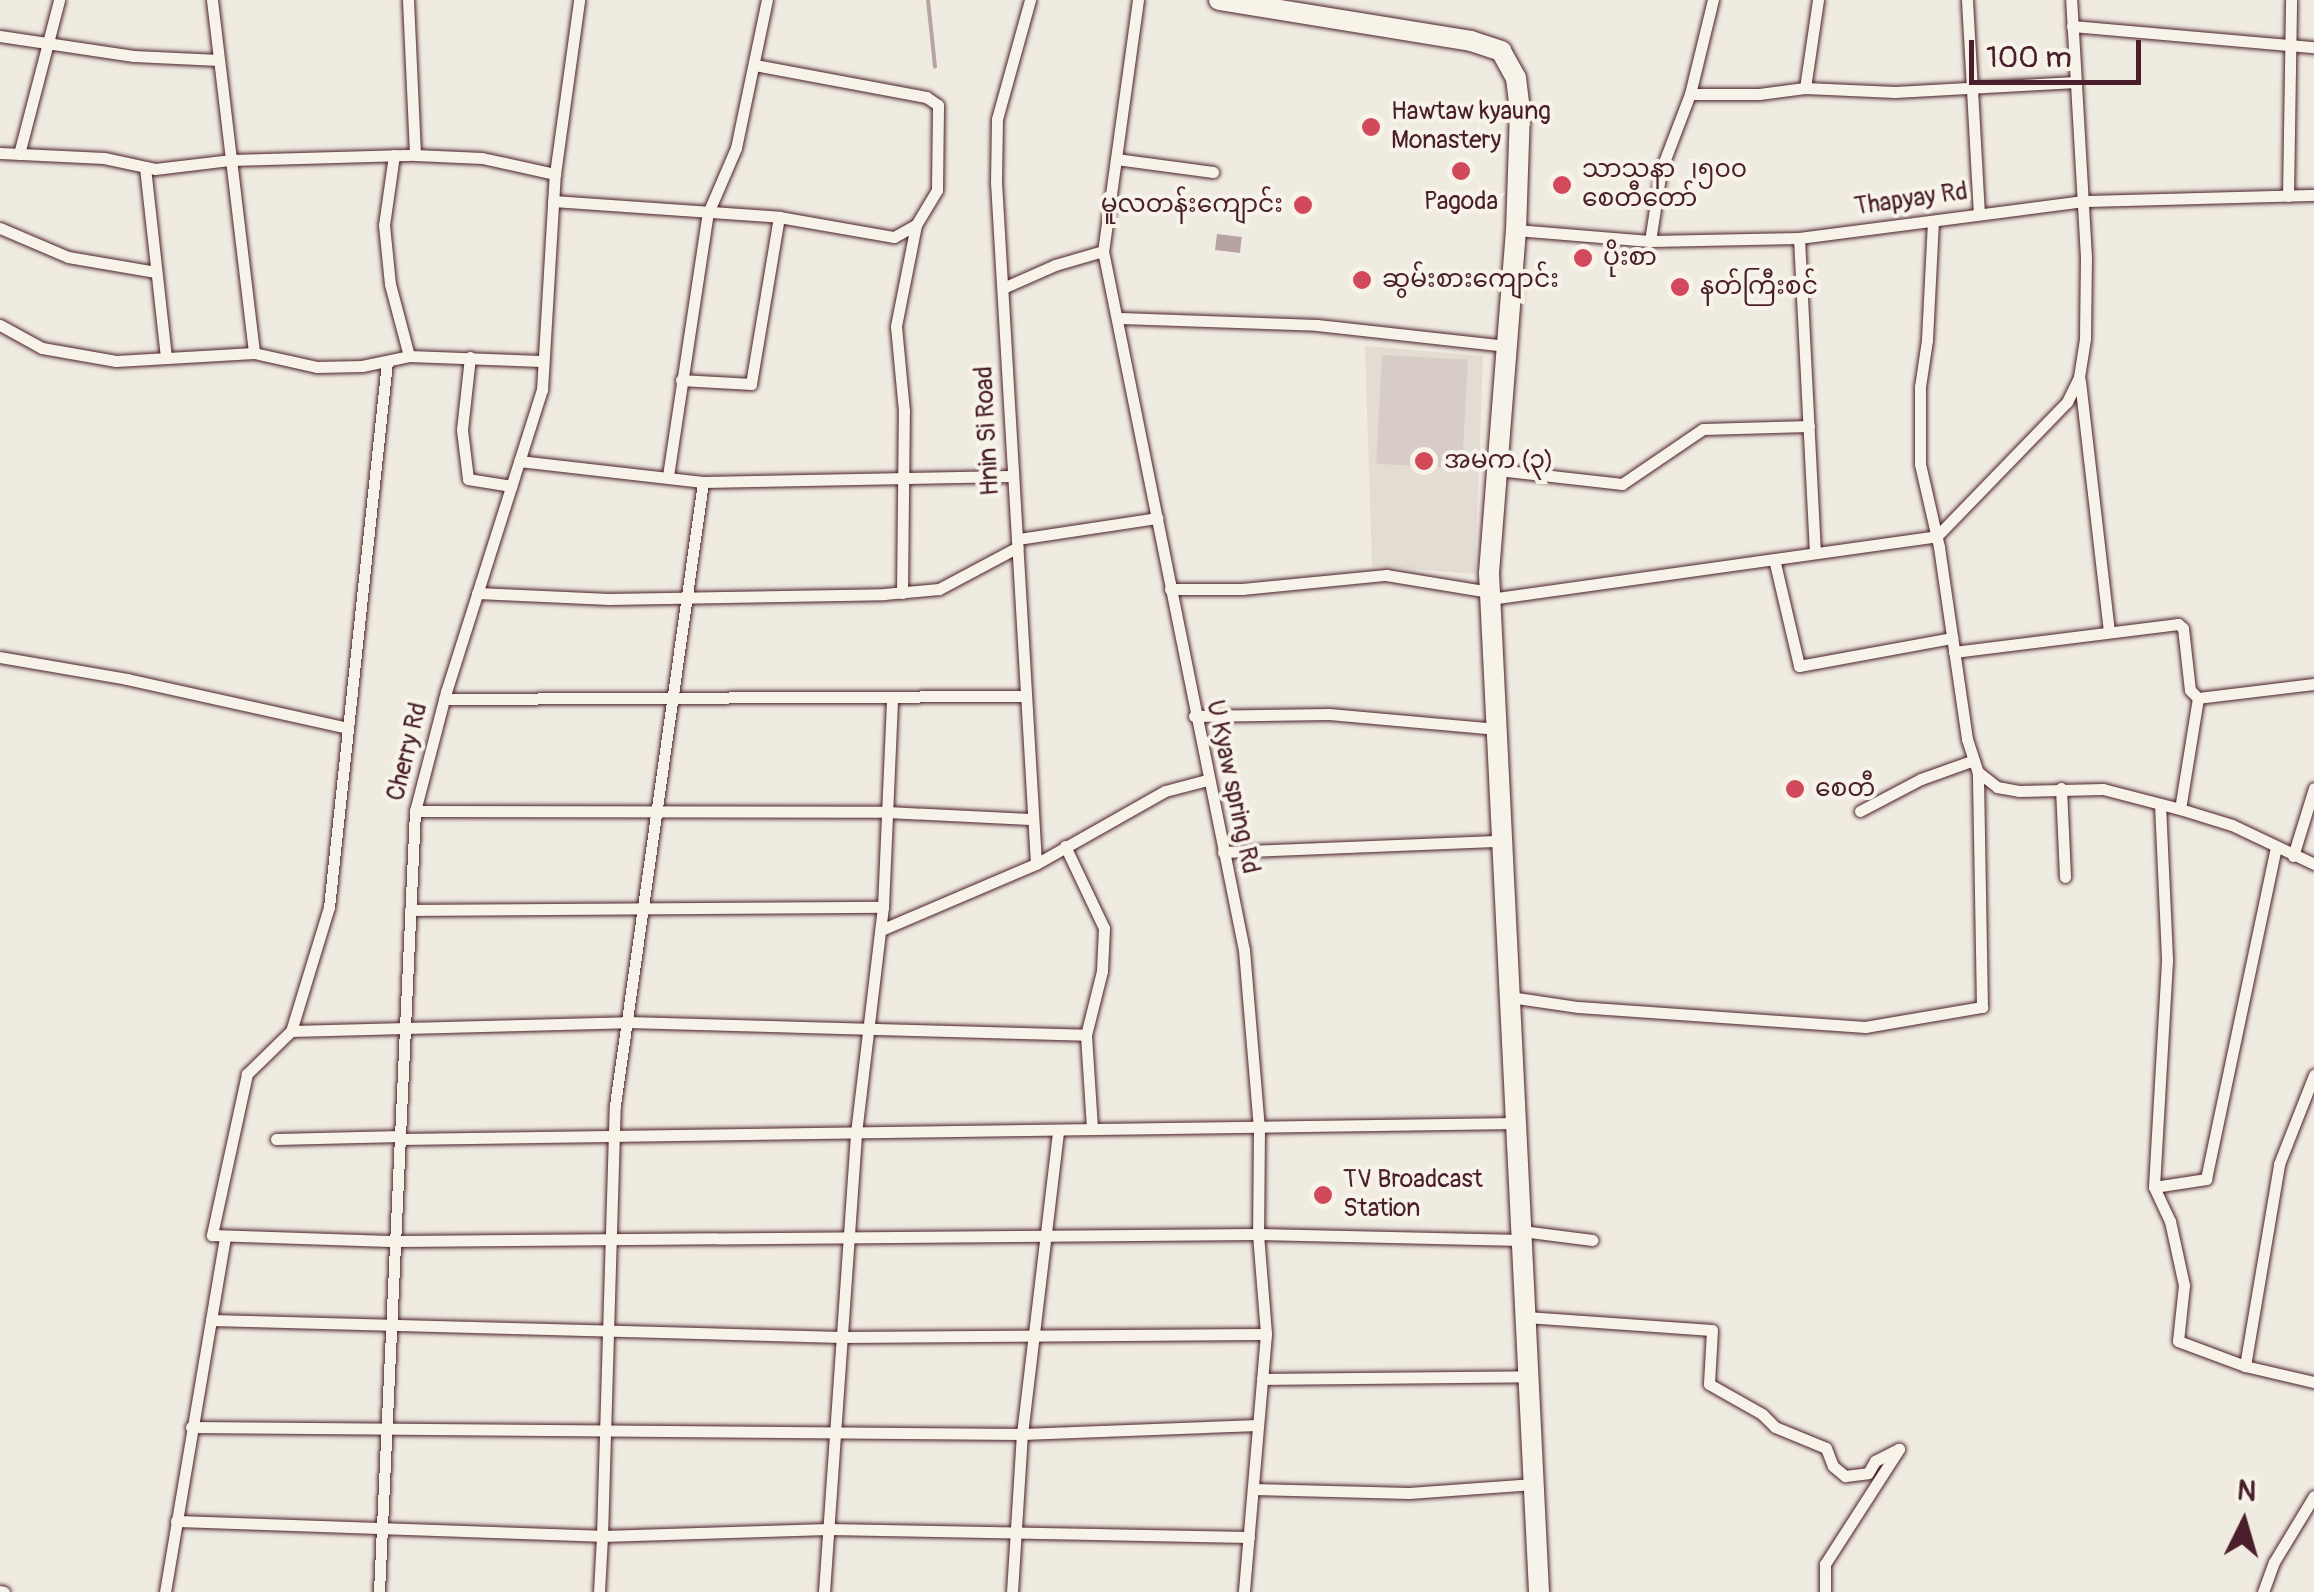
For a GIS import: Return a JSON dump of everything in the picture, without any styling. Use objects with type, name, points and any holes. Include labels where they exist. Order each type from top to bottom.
[{"type":"highway","points":[[1219,0],[1471,41],[1501,51],[1516,78],[1520,111],[1516,230],[1490,595],[1539,1592]]},
{"type":"street","points":[[19,154],[58,0]]},
{"type":"street","points":[[212,0],[254,353]]},
{"type":"street","points":[[408,0],[415,155]]},
{"type":"street","name":"Cherry Rd","points":[[379,1592],[415,811],[444,700],[542,390],[555,174],[579,0]]},
{"type":"street","points":[[668,476],[708,212],[736,148],[768,0]]},
{"type":"street","name":"Hnin Si Road","points":[[1030,0],[997,119],[1010,476],[1018,543],[1030,819],[1036,864]]},
{"type":"street","name":"U Kyaw spring Rd","points":[[1138,0],[1103,251],[1120,318],[1194,716],[1244,950],[1259,1127],[1258,1234],[1266,1334],[1244,1592]]},
{"type":"street","points":[[1650,242],[1660,170],[1690,94],[1713,0]]},
{"type":"street","points":[[1806,88],[1818,0]]},
{"type":"street","points":[[1967,0],[1979,212]]},
{"type":"street","points":[[1170,589],[1242,589],[1386,575],[1490,595],[1937,536],[2068,402],[2079,376],[2085,338],[2084,201],[2070,0]]},
{"type":"street","points":[[2288,196],[2286,114],[2294,45],[2291,0]]},
{"type":"street","points":[[2072,26],[2314,46]]},
{"type":"street","points":[[0,36],[134,56],[219,60]]},
{"type":"street","points":[[755,65],[926,97],[938,105],[941,167],[937,190],[916,225],[896,326],[905,478],[902,593]]},
{"type":"street","points":[[1690,94],[1759,94],[1806,88],[1894,92],[2076,82]]},
{"type":"street","points":[[0,153],[104,158],[145,167],[231,160],[415,155],[482,158],[555,174]]},
{"type":"street","points":[[394,155],[384,225],[390,284],[409,356]]},
{"type":"street","points":[[1116,159],[1213,172]]},
{"type":"street","points":[[145,167],[166,358]]},
{"type":"street","name":"Thapyay Rd","points":[[1516,230],[1650,242],[1799,238],[2084,201],[2314,195]]},
{"type":"street","points":[[553,200],[779,217],[894,237],[916,225]]},
{"type":"street","points":[[682,380],[751,384],[779,217]]},
{"type":"street","points":[[1510,998],[1578,1007],[1866,1027],[1982,1007],[1976,766],[1966,739],[1937,536],[1920,464],[1919,422],[1934,221]]},
{"type":"street","points":[[0,228],[68,256],[156,272]]},
{"type":"street","points":[[1799,238],[1815,553]]},
{"type":"street","points":[[1003,288],[1055,265],[1103,251]]},
{"type":"street","points":[[1120,318],[1318,325],[1508,346]]},
{"type":"street","points":[[0,325],[42,348],[116,362],[254,353],[317,367],[388,362],[409,356],[541,361]]},
{"type":"street","points":[[470,357],[462,430],[468,479],[511,486]]},
{"type":"street","points":[[388,362],[329,907],[291,1031],[247,1074],[212,1235],[397,1241],[1258,1234],[1522,1235],[1592,1240]]},
{"type":"street","points":[[2079,376],[2109,631]]},
{"type":"street","points":[[1498,470],[1622,484],[1704,428],[1810,426]]},
{"type":"street","points":[[519,460],[703,482],[1010,476]]},
{"type":"street","points":[[599,1592],[614,1136],[626,1022],[703,482]]},
{"type":"street","points":[[477,593],[686,597],[902,593],[939,588],[1018,543],[1157,518]]},
{"type":"street","points":[[1774,560],[1799,666],[1952,638]]},
{"type":"street","points":[[1954,652],[2178,624],[2184,628],[2190,690],[2198,698]]},
{"type":"street","points":[[0,657],[127,679],[348,728]]},
{"type":"street","points":[[2198,698],[2314,684]]},
{"type":"street","points":[[444,700],[892,700],[1026,696]]},
{"type":"street","points":[[2180,809],[2198,698]]},
{"type":"street","points":[[824,1592],[856,1133],[883,907],[892,700]]},
{"type":"street","points":[[1194,716],[1329,714],[1497,729]]},
{"type":"street","points":[[1976,766],[1996,787],[2019,791],[2103,789],[2180,809],[2232,825],[2314,864]]},
{"type":"street","points":[[1860,811],[1921,779],[1976,766]]},
{"type":"street","points":[[880,930],[1036,864],[1164,792],[1208,780]]},
{"type":"street","points":[[2060,788],[2065,877]]},
{"type":"street","points":[[2293,856],[2314,788]]},
{"type":"street","points":[[2160,804],[2166,961],[2154,1187],[2170,1221],[2184,1285],[2178,1341],[2245,1366],[2314,1382]]},
{"type":"street","points":[[415,811],[887,812],[1030,819]]},
{"type":"street","points":[[1223,852],[1502,841]]},
{"type":"street","points":[[1065,846],[1104,928],[1102,971],[1086,1035],[1092,1129]]},
{"type":"street","points":[[2154,1187],[2206,1179],[2276,847]]},
{"type":"street","points":[[410,910],[883,907]]},
{"type":"street","points":[[291,1031],[626,1022],[868,1032],[1086,1035]]},
{"type":"street","points":[[2245,1366],[2280,1164],[2314,1076]]},
{"type":"street","points":[[276,1139],[1516,1123]]},
{"type":"street","points":[[1012,1592],[1022,1434],[1058,1130]]},
{"type":"street","points":[[164,1592],[225,1236]]},
{"type":"street","points":[[1526,1317],[1712,1330],[1709,1384],[1762,1414],[1774,1428],[1826,1448],[1832,1466],[1846,1476],[1868,1473],[1875,1461],[1899,1449],[1826,1564],[1825,1592]]},
{"type":"street","points":[[211,1320],[392,1328],[842,1337],[1266,1334]]},
{"type":"street","points":[[1262,1379],[1529,1376]]},
{"type":"street","points":[[191,1427],[1022,1434],[1258,1425]]},
{"type":"street","points":[[1253,1489],[1409,1493],[1534,1484]]},
{"type":"street","points":[[2263,1592],[2274,1562],[2314,1496]]},
{"type":"street","points":[[176,1521],[602,1536],[828,1529],[1249,1536]]},
{"type":"shaded area","points":[[1217,234],[1242,237],[1240,253],[1215,250]]},
{"type":"shaded area","name":"အမက (၃)","points":[[1365,346],[1483,356],[1475,574],[1372,566]]},
{"type":"shaded area","points":[[1382,355],[1468,360],[1462,468],[1376,464]]},
{"type":"waterway","points":[[928,0],[935,67]]},
{"type":"place","name":"Hawtaw kyaung Monastery","points":[[1371,127]]},
{"type":"place","name":"Pagoda","points":[[1461,171]]},
{"type":"place","name":"သာသနာ ၂၅၀၀ စေတီတော်","points":[[1562,185]]},
{"type":"place","name":"မူလတန်းကျောင်း","points":[[1303,205]]},
{"type":"place","name":"ပိုးစာ","points":[[1583,258]]},
{"type":"place","name":"ဆွမ်းစားကျောင်း","points":[[1362,280]]},
{"type":"place","name":"နတ်ကြီးစင်","points":[[1680,287]]},
{"type":"place","name":"အမက (၃)","points":[[1424,461]]},
{"type":"place","name":"စေတီ","points":[[1795,789]]},
{"type":"place","name":"TV Broadcast Station","points":[[1323,1195]]}]
